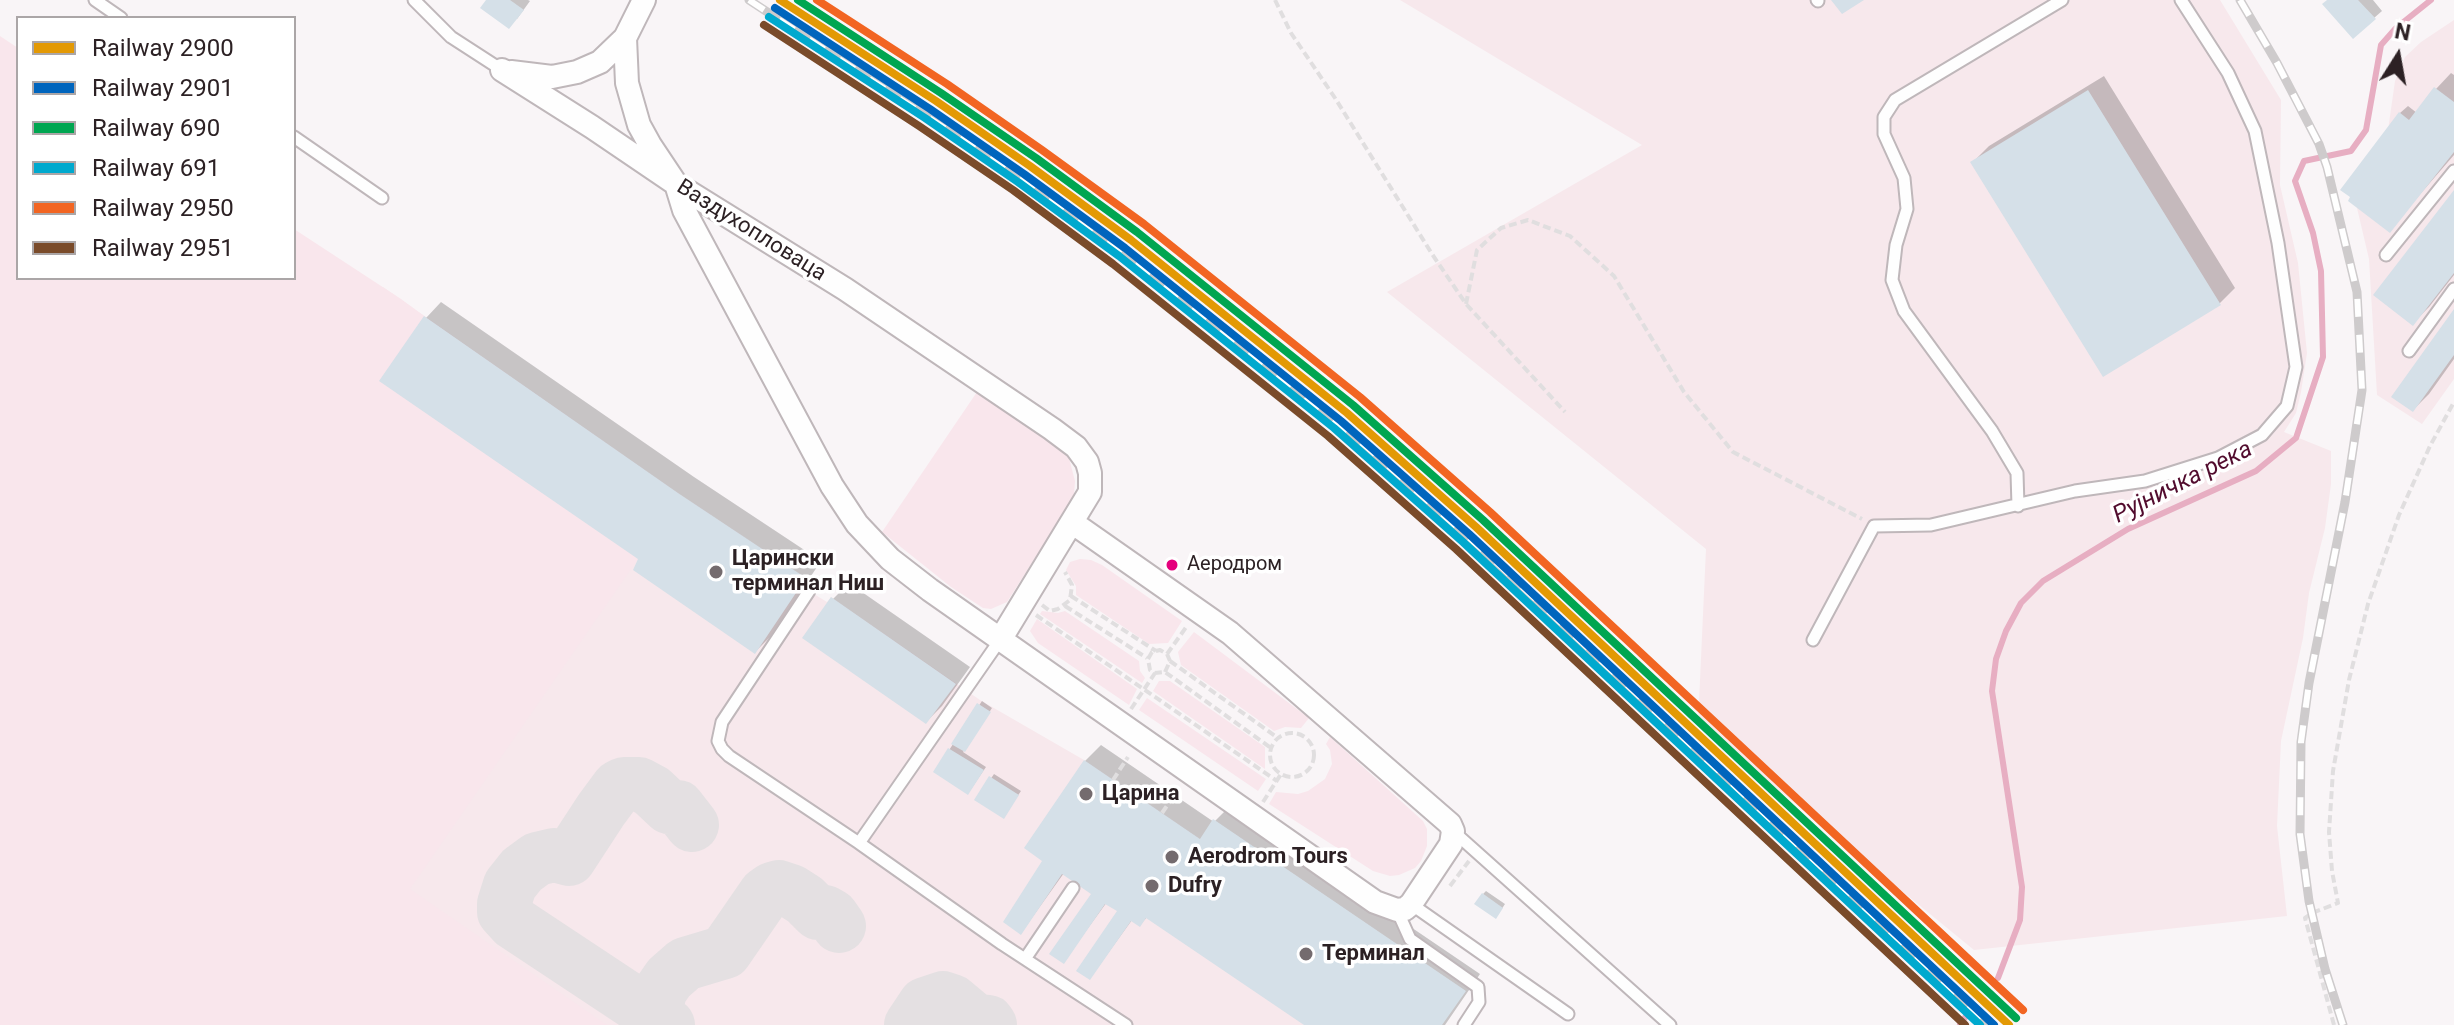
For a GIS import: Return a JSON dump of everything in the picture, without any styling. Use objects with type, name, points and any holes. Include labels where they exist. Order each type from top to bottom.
[{"type":"street","points":[[502,70],[552,77],[577,72],[600,62],[625,38],[644,0]]},
{"type":"street","points":[[625,38],[627,83],[632,104],[650,145],[676,184],[684,210],[845,509],[890,559],[1000,640],[1135,731],[1375,902],[1404,907],[1451,844],[1453,831],[1450,824],[1230,633],[1073,523]]},
{"type":"street","name":"Ваздухопловаца","points":[[502,70],[676,184],[845,289],[1065,438],[1082,455],[1090,473],[1090,492],[1000,640]]},
{"type":"lane","points":[[95,0],[118,16]]},
{"type":"lane","points":[[414,0],[451,37],[502,70]]},
{"type":"lane","points":[[2018,506],[2017,473],[1992,431],[1904,311],[1892,280],[1896,245],[1907,209],[1904,178],[1884,134],[1884,117],[1895,100],[2062,0]]},
{"type":"lane","points":[[1813,640],[1874,526],[1931,525],[2075,491],[2145,481],[2218,458],[2262,435],[2287,406],[2296,367],[2278,243],[2255,131],[2228,73],[2181,0]]},
{"type":"lane","points":[[296,138],[382,198]]},
{"type":"lane","points":[[2386,255],[2454,171]]},
{"type":"lane","points":[[2409,351],[2454,289]]},
{"type":"lane","points":[[809,591],[722,722],[718,741],[729,756],[1126,1025]]},
{"type":"lane","points":[[859,843],[1000,640]]},
{"type":"lane","points":[[1453,831],[1670,1025]]},
{"type":"lane","points":[[1025,959],[1073,888]]},
{"type":"lane","points":[[1404,907],[1568,1014]]},
{"type":"lane","points":[[1404,907],[1410,939],[1478,987],[1479,1002],[1464,1025]]},
{"type":"path","points":[[1275,0],[1291,33],[1466,304],[1565,412]]},
{"type":"path","points":[[1466,304],[1477,250],[1501,228],[1528,220],[1570,236],[1614,276],[1684,392],[1733,452],[1874,526]]},
{"type":"path","points":[[2334,1025],[2305,918],[2338,903],[2329,832],[2333,771],[2349,680],[2368,604],[2399,515],[2454,402]]},
{"type":"path","points":[[1040,604],[1050,611],[1065,606],[1071,596],[1072,585],[1062,570]]},
{"type":"path","points":[[1071,596],[1156,651],[1167,654]]},
{"type":"path","points":[[1065,606],[1148,659]]},
{"type":"path","points":[[1034,614],[1277,781]]},
{"type":"path","points":[[1167,654],[1191,621]]},
{"type":"path","points":[[1156,651],[1148,659],[1148,667],[1155,673],[1165,672],[1271,748]]},
{"type":"path","points":[[1167,654],[1170,661],[1278,738]]},
{"type":"path","points":[[1165,672],[1170,661]]},
{"type":"path","points":[[1130,711],[1155,673]]},
{"type":"path","points":[[1292,733],[1306,737],[1315,756],[1308,770],[1296,776],[1281,774],[1272,763],[1271,748],[1278,738],[1292,733]]},
{"type":"path","points":[[1113,780],[1128,757]]},
{"type":"path","points":[[1262,803],[1281,774]]},
{"type":"path","points":[[1162,813],[1178,790]]},
{"type":"shaded area","points":[[1400,0],[2220,0],[2281,100],[2280,185],[2298,263],[2307,353],[2296,413],[2284,432],[2331,451],[2331,484],[2325,528],[2309,593],[2303,638],[2281,741],[2277,826],[2287,916],[1974,950],[1698,724],[1706,549],[1387,292],[1642,145]]},
{"type":"shaded area","points":[[2454,20],[2454,379],[2422,424],[2377,395],[2369,259],[2353,191],[2387,137],[2395,81],[2405,57]]},
{"type":"shaded area","points":[[0,36],[16,47],[16,280],[296,280],[296,230],[424,316],[380,381],[638,559],[410,889],[607,1025],[0,1025]]},
{"type":"shaded area","points":[[0,131],[16,280],[334,359],[383,287],[678,493],[806,578],[802,585],[809,591],[827,602],[831,597],[980,700],[1084,760],[1200,839],[1304,1025],[0,1025]]},
{"type":"shaded area","points":[[979,389],[1062,447],[1069,458],[1075,481],[1069,505],[1007,602],[991,609],[983,608],[951,587],[882,532]]},
{"type":"shaded area","points":[[1080,559],[1102,565],[1182,621],[1168,643],[1149,644],[1076,595],[1076,586],[1066,570],[1070,562]]},
{"type":"shaded area","points":[[1042,611],[1065,611],[1139,661],[1145,678],[1142,683],[1040,614]]},
{"type":"shaded area","points":[[1037,619],[1137,689],[1129,705],[1038,643],[1030,631]]},
{"type":"shaded area","points":[[1194,632],[1309,718],[1301,728],[1285,727],[1274,731],[1181,665],[1178,652]]},
{"type":"shaded area","points":[[1159,681],[1170,681],[1265,747],[1265,769],[1153,691]]},
{"type":"shaded area","points":[[1147,698],[1266,779],[1258,791],[1139,710]]},
{"type":"shaded area","points":[[1330,737],[1423,821],[1427,829],[1427,846],[1415,868],[1390,876],[1373,871],[1269,804],[1276,792],[1298,794],[1325,779],[1332,764],[1326,744]]},
{"type":"building","points":[[486,0],[510,0],[524,10],[509,29],[480,8]]},
{"type":"building","points":[[1831,0],[1864,0],[1842,14]]},
{"type":"building","points":[[2327,0],[2358,0],[2376,19],[2353,39],[2322,4]]},
{"type":"building","points":[[2434,87],[2454,102],[2454,152],[2390,233],[2348,201],[2350,197],[2340,190],[2399,112],[2409,120]]},
{"type":"building","points":[[2088,90],[2221,305],[2103,377],[1970,162]]},
{"type":"building","points":[[2454,190],[2454,273],[2413,326],[2373,295]]},
{"type":"building","points":[[2454,309],[2454,355],[2413,412],[2391,397]]},
{"type":"building","points":[[424,316],[806,578],[755,654],[633,570],[638,559],[379,381]]},
{"type":"building","points":[[831,597],[956,684],[926,724],[802,638]]},
{"type":"building","points":[[977,703],[991,712],[965,752],[951,744]]},
{"type":"building","points":[[948,748],[984,770],[968,795],[933,772]]},
{"type":"building","name":"Терминал","points":[[1084,760],[1200,839],[1213,819],[1466,991],[1442,1025],[1304,1025],[1146,918],[1140,927],[1131,921],[1090,980],[1076,971],[1117,911],[1105,904],[1064,964],[1049,954],[1091,894],[1062,874],[1021,935],[1003,922],[1042,861],[1024,848]]},
{"type":"building","points":[[989,776],[1019,795],[1004,819],[974,800]]},
{"type":"building","points":[[1482,893],[1503,908],[1496,919],[1474,904]]},
{"type":"waterway","name":"Рујничка река","points":[[1998,978],[2020,920],[2022,887],[1992,691],[1996,659],[2006,631],[2021,603],[2043,581],[2128,529],[2256,471],[2296,438],[2323,357],[2321,271],[2313,233],[2295,181],[2304,161],[2351,151],[2366,130],[2381,45],[2396,28],[2431,0]]},
{"type":"waterway","name":"Рујничка река","points":[[1960,1025],[1966,1016]]},
{"type":"taxiway","points":[[668,1025],[514,923],[504,912],[504,904],[510,885],[522,870],[537,859],[554,855],[569,859],[601,810],[618,787],[624,784],[639,784],[652,791],[669,807],[678,807],[692,825]]},
{"type":"taxiway","points":[[659,1019],[657,1005],[660,991],[669,978],[685,964],[725,952],[765,894],[772,889],[779,887],[791,891],[818,913],[825,912],[832,916],[839,926]]},
{"type":"taxiway","points":[[911,1025],[925,1004],[943,998],[952,1001],[976,1021],[990,1025]]},
{"type":"railway","points":[[749,0],[993,160],[1162,284],[1368,448],[1494,560],[1989,1025]]},
{"type":"railway","points":[[2240,0],[2319,144],[2357,292],[2362,390],[2301,742],[2300,834],[2309,901],[2325,969],[2343,1025]]},
{"type":"rail line","name":"2900","points":[[780,0],[1030,166],[1131,240],[1347,413],[1476,527],[2009,1025]]},
{"type":"rail line","name":"690","points":[[798,0],[1036,158],[1137,232],[1353,405],[1483,520],[2016,1018]]},
{"type":"rail line","name":"2950","points":[[817,0],[947,84],[1144,224],[1360,397],[1490,512],[2023,1010]]},
{"type":"rail line","name":"2901","points":[[775,8],[1024,174],[1125,248],[1341,421],[1469,534],[1994,1025]]},
{"type":"rail line","name":"691","points":[[769,17],[1018,182],[1119,256],[1334,428],[1463,542],[1980,1025]]},
{"type":"rail line","name":"2951","points":[[764,25],[1013,190],[1113,264],[1328,436],[1456,549],[1965,1025]]},
{"type":"place","name":"Аеродром","points":[[1172,565]]},
{"type":"place","name":"Царински терминал Ниш","points":[[716,572]]},
{"type":"place","name":"Царина","points":[[1086,794]]},
{"type":"place","name":"Aerodrom Tours","points":[[1172,857]]},
{"type":"place","name":"Dufry","points":[[1152,886]]},
{"type":"place","name":"Терминал","points":[[1306,954]]}]
